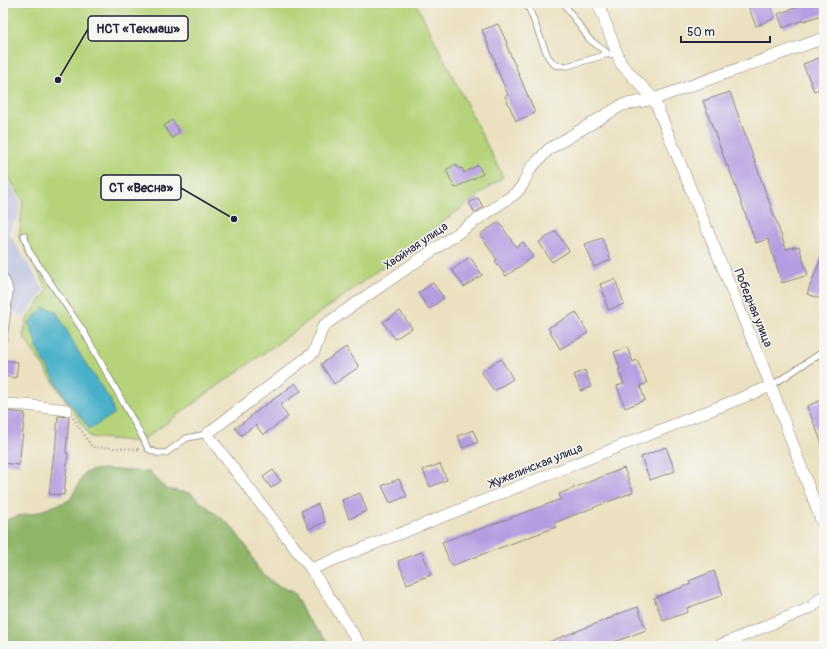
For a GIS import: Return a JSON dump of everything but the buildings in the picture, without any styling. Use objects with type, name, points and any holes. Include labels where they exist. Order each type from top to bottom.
[{"type":"street","points":[[598,3],[621,64],[654,99]]},
{"type":"street","name":"Хвойная улица","points":[[207,434],[314,352],[323,326],[516,193],[522,186],[530,169],[549,149],[622,105],[654,99],[824,38]]},
{"type":"street","name":"Победная улица","points":[[654,99],[771,386],[824,528]]},
{"type":"street","name":"Жужелинская улица","points":[[312,569],[771,386]]},
{"type":"street","points":[[3,404],[67,410]]},
{"type":"street","points":[[207,434],[312,569],[361,646]]},
{"type":"street","points":[[718,646],[812,607],[824,595]]},
{"type":"lane","points":[[527,3],[548,57],[554,64],[567,66],[609,54]]},
{"type":"lane","points":[[565,3],[567,8],[590,39],[621,64]]},
{"type":"lane","points":[[24,235],[29,251],[84,332],[144,440],[148,450],[157,453],[166,453],[187,438],[207,434]]},
{"type":"lane","points":[[3,274],[10,290],[3,340]]},
{"type":"lane","points":[[771,386],[824,351]]},
{"type":"path","points":[[67,410],[92,447],[148,450]]},
{"type":"shaded area","points":[[3,172],[20,202],[18,217],[8,232],[44,290],[23,318],[10,308],[13,300],[3,282]]},
{"type":"green space","points":[[3,3],[416,3],[503,177],[338,300],[140,442],[90,437],[23,336],[27,319],[48,290],[19,237],[23,201],[3,167]]},
{"type":"green space","points":[[101,469],[150,472],[166,489],[190,493],[231,526],[249,550],[258,569],[275,584],[294,593],[306,617],[332,646],[3,646],[3,523],[9,519],[35,513],[70,500],[85,472]]},
{"type":"water","points":[[44,307],[56,311],[82,358],[111,401],[114,414],[92,428],[89,428],[65,397],[39,353],[29,323]]},
{"type":"place","name":"НСТ «Текмаш»","points":[[58,80]]},
{"type":"place","name":"СТ «Весна»","points":[[234,219]]}]
